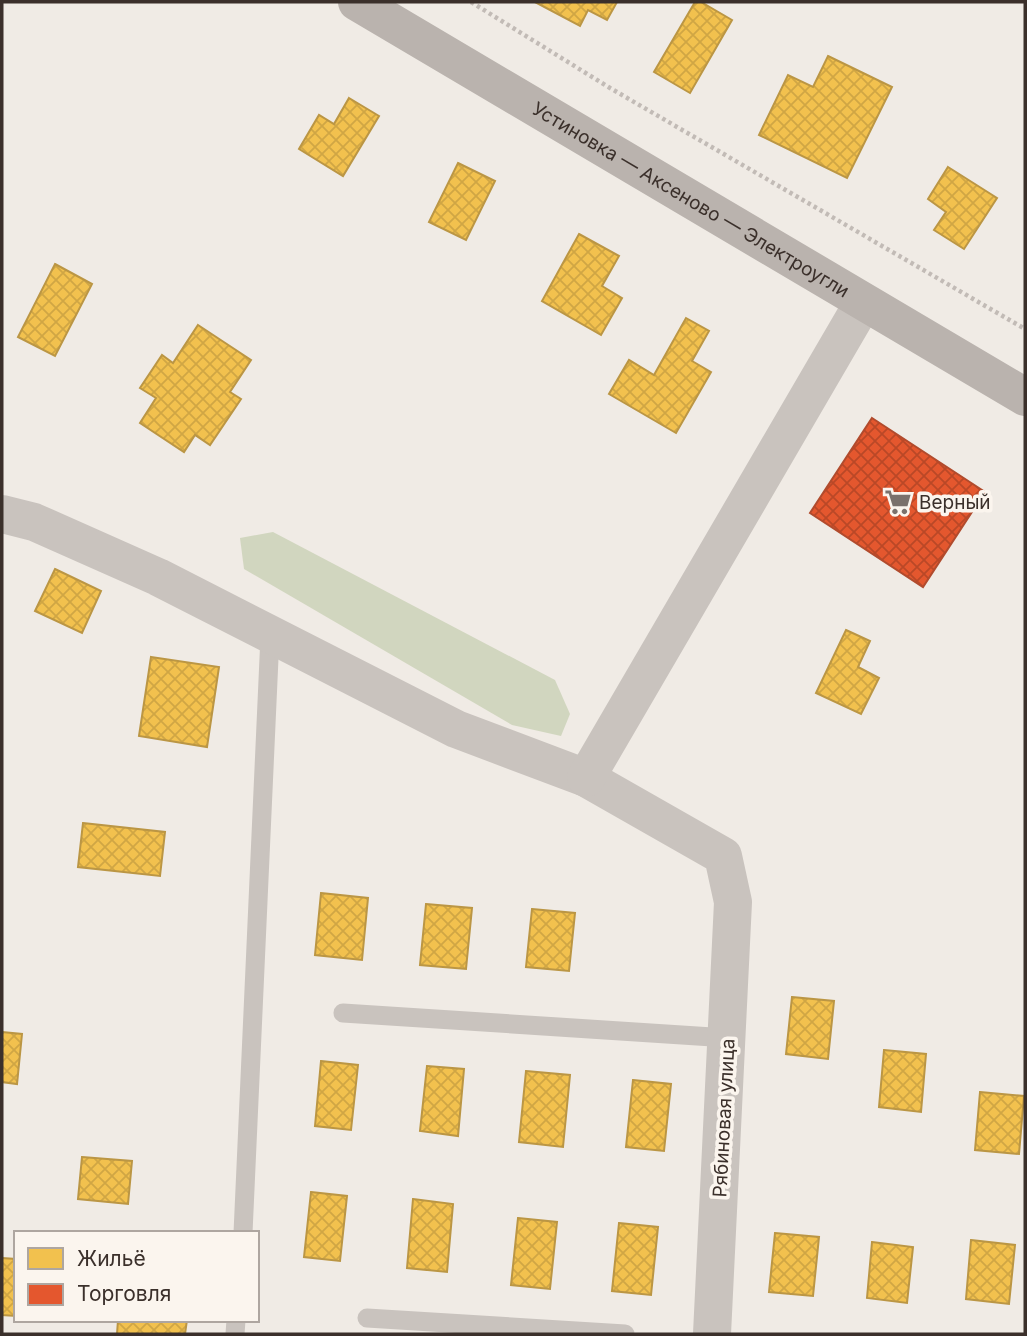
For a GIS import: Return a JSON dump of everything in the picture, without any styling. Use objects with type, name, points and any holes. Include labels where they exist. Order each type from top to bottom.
[{"type":"main road","name":"Устиновка — Аксеново — Электроугли","points":[[357,2],[1025,397]]},
{"type":"street","points":[[586,778],[863,303]]},
{"type":"street","name":"Рябиновая улица","points":[[2,514],[34,522],[158,577],[456,729],[586,778],[723,856],[733,902],[712,1334]]},
{"type":"lane","points":[[243,1231],[271,636]]},
{"type":"lane","points":[[343,1013],[728,1038]]},
{"type":"lane","points":[[367,1318],[625,1334]]},
{"type":"path","points":[[471,2],[610,88],[1025,328]]},
{"type":"green space","points":[[273,532],[555,680],[570,714],[561,736],[512,725],[244,569],[240,538]]},
{"type":"building: Жильё","points":[[535,2],[617,2],[607,20],[588,10],[580,26]]},
{"type":"building: Жильё","points":[[695,2],[701,2],[732,20],[690,93],[654,72]]},
{"type":"building: Жильё","points":[[828,56],[892,87],[847,178],[759,135],[788,75],[813,87]]},
{"type":"building: Жильё","points":[[349,98],[379,116],[343,176],[299,149],[319,115],[334,124]]},
{"type":"building: Жильё","points":[[458,163],[495,181],[466,240],[429,222]]},
{"type":"building: Жильё","points":[[948,167],[997,198],[964,249],[934,230],[946,212],[928,199]]},
{"type":"building: Жильё","points":[[579,234],[619,256],[602,286],[622,298],[601,335],[542,301]]},
{"type":"building: Жильё","points":[[55,264],[92,284],[55,356],[18,337]]},
{"type":"building: Жильё","points":[[686,318],[709,331],[692,361],[711,372],[676,433],[609,394],[629,360],[654,375]]},
{"type":"building: Жильё","points":[[198,325],[251,360],[230,392],[241,399],[210,445],[195,435],[184,452],[140,423],[156,398],[140,388],[162,355],[173,363]]},
{"type":"building: Жильё","points":[[55,569],[101,591],[82,633],[35,611]]},
{"type":"building: Жильё","points":[[846,630],[870,641],[858,667],[879,678],[861,714],[816,693]]},
{"type":"building: Жильё","points":[[151,657],[219,667],[207,747],[139,736]]},
{"type":"building: Жильё","points":[[83,823],[165,832],[160,876],[78,867]]},
{"type":"building: Жильё","points":[[321,893],[368,898],[362,960],[315,955]]},
{"type":"building: Жильё","points":[[426,904],[472,908],[466,969],[420,965]]},
{"type":"building: Жильё","points":[[532,909],[575,913],[569,971],[526,967]]},
{"type":"building: Жильё","points":[[792,997],[834,1001],[828,1059],[786,1054]]},
{"type":"building: Жильё","points":[[2,1032],[22,1034],[17,1084],[2,1082]]},
{"type":"building: Жильё","points":[[884,1050],[926,1054],[921,1112],[879,1107]]},
{"type":"building: Жильё","points":[[321,1061],[358,1065],[351,1130],[315,1126]]},
{"type":"building: Жильё","points":[[427,1066],[464,1069],[458,1136],[420,1131]]},
{"type":"building: Жильё","points":[[526,1071],[570,1075],[563,1147],[519,1142]]},
{"type":"building: Жильё","points":[[633,1080],[671,1084],[664,1151],[626,1147]]},
{"type":"building: Жильё","points":[[980,1092],[1024,1096],[1019,1154],[975,1150]]},
{"type":"building: Жильё","points":[[82,1157],[132,1161],[128,1204],[78,1199]]},
{"type":"building: Жильё","points":[[311,1192],[347,1196],[340,1261],[304,1257]]},
{"type":"building: Жильё","points":[[413,1199],[453,1204],[447,1272],[407,1268]]},
{"type":"building: Жильё","points":[[518,1218],[557,1222],[550,1289],[511,1285]]},
{"type":"building: Жильё","points":[[619,1223],[658,1227],[651,1295],[612,1291]]},
{"type":"building: Жильё","points":[[775,1233],[819,1237],[813,1296],[769,1292]]},
{"type":"building: Жильё","points":[[971,1240],[1015,1245],[1009,1304],[966,1299]]},
{"type":"building: Жильё","points":[[872,1242],[913,1247],[907,1303],[867,1298]]},
{"type":"building: Жильё","points":[[2,1258],[14,1259],[14,1316],[2,1315]]},
{"type":"building: Жильё","points":[[118,1322],[187,1322],[185,1334],[117,1334]]},
{"type":"building: Торговля","name":"Верный","points":[[872,418],[985,492],[923,587],[810,513]]},
{"type":"place","name":"Верный","points":[[898,502]]}]
